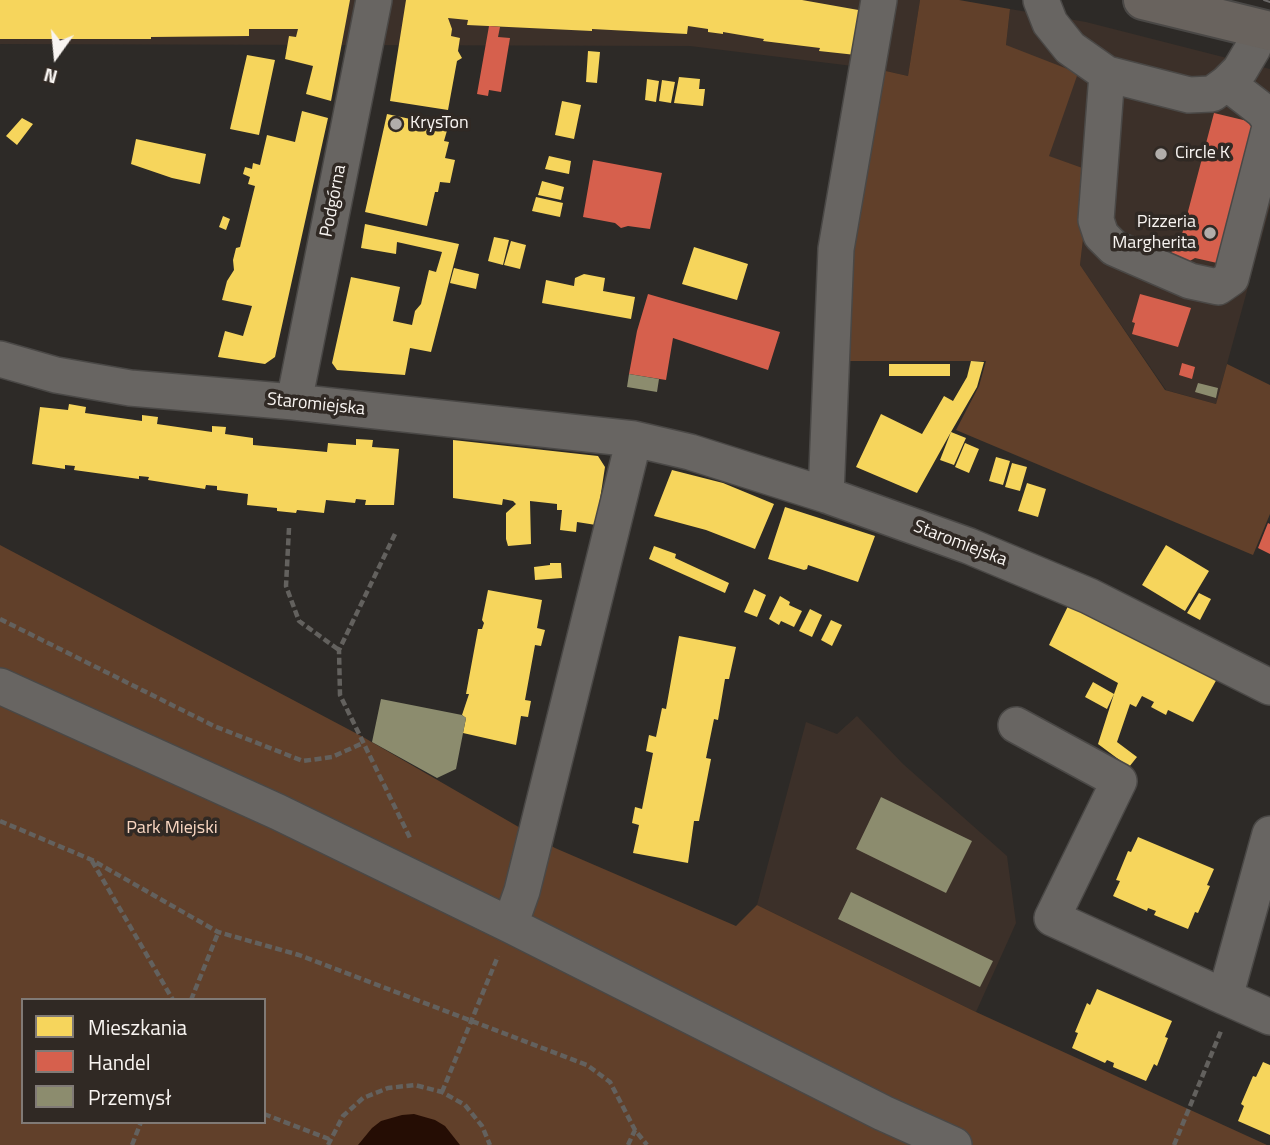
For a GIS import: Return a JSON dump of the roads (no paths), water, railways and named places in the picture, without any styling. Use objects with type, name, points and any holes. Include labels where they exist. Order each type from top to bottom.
[{"type":"main road","points":[[1143,0],[1265,29]]},
{"type":"street","name":"Podgórna","points":[[294,402],[374,0]]},
{"type":"street","points":[[826,495],[836,249],[879,0]]},
{"type":"street","points":[[1041,0],[1050,23],[1070,48],[1107,74],[1189,95],[1212,94],[1227,83],[1240,70],[1265,29]]},
{"type":"street","points":[[1107,74],[1096,220],[1101,235],[1114,248],[1190,281],[1218,287],[1231,278],[1270,127]]},
{"type":"street","points":[[1227,83],[1263,111],[1270,121]]},
{"type":"street","name":"Staromiejska","points":[[0,359],[56,375],[130,388],[294,402],[635,439],[690,452],[826,495],[968,546],[1090,596],[1270,687]]},
{"type":"street","points":[[510,926],[522,891],[635,439]]},
{"type":"street","points":[[0,686],[278,812],[871,1107],[954,1145]]},
{"type":"street","points":[[1016,725],[1119,781],[1052,918],[1270,1017]]},
{"type":"street","points":[[1225,997],[1270,834]]},
{"type":"tram line","points":[[1264,0],[1270,2]]},
{"type":"place","name":"KrysTon","points":[[396,124]]},
{"type":"place","name":"Circle K","points":[[1161,154]]},
{"type":"place","name":"Pizzeria Margherita","points":[[1210,233]]},
{"type":"park label","name":"Park Miejski","points":[[172,829]]}]
